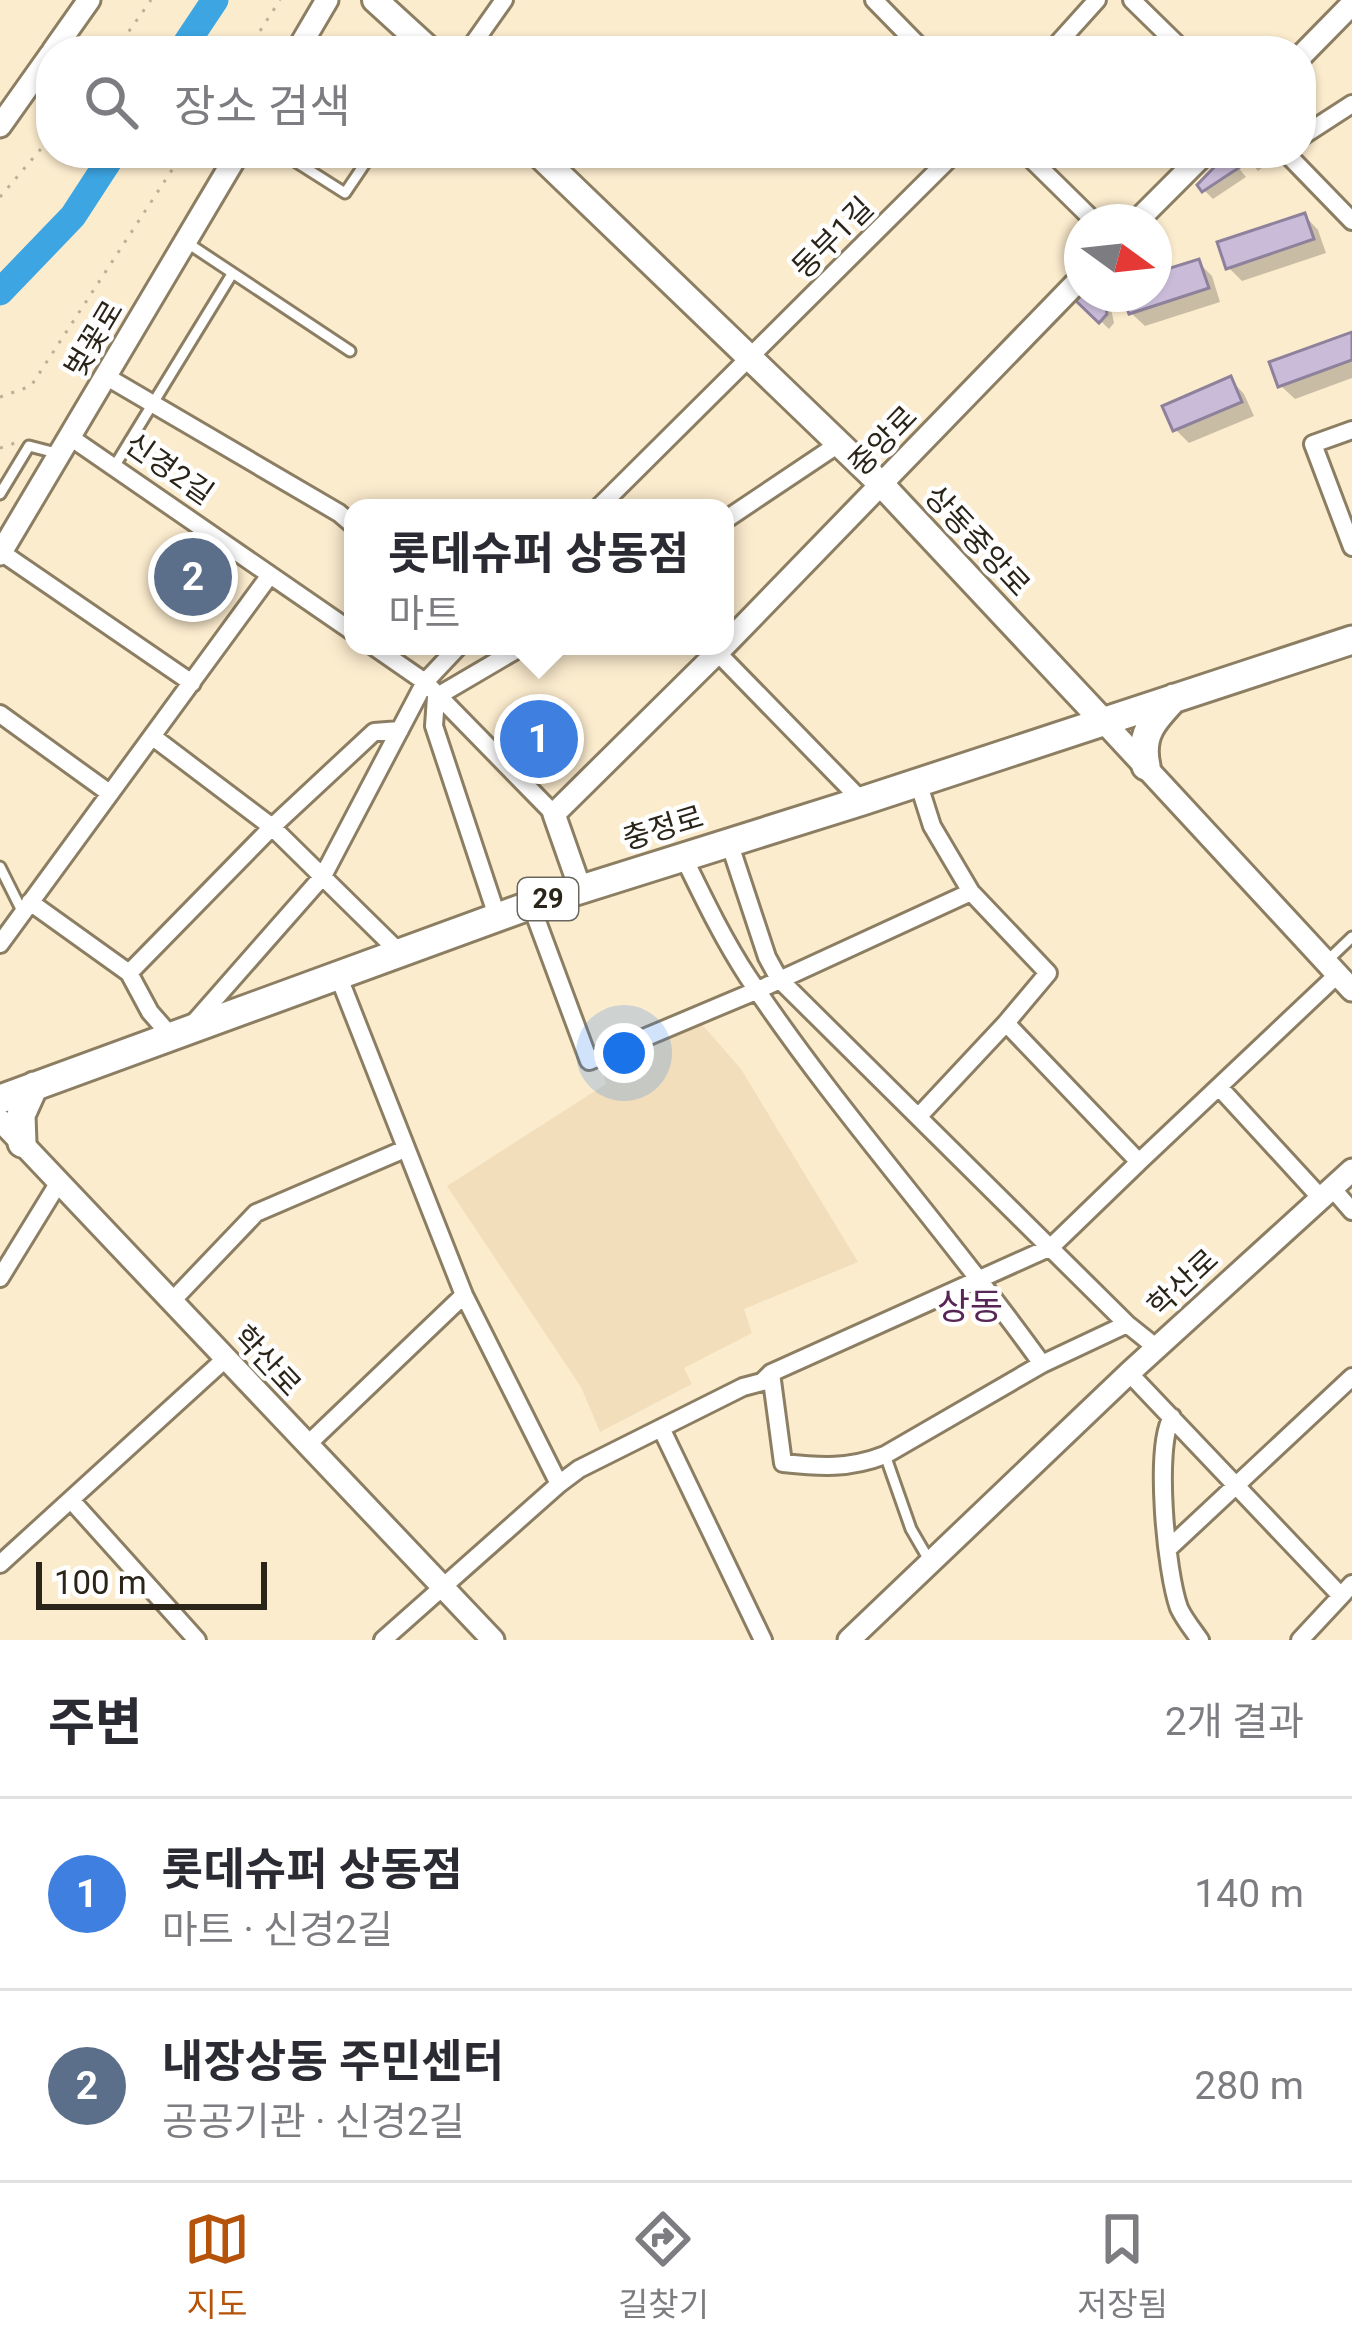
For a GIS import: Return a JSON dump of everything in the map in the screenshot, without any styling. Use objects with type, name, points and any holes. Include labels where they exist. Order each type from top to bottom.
[{"type":"main road","points":[[376,0],[415,36]]},
{"type":"main road","name":"상동중앙로","points":[[552,168],[882,484],[1103,721]]},
{"type":"main road","name":"충정로","points":[[0,1099],[531,904],[1352,640]]},
{"type":"main road","points":[[1146,766],[1144,734],[1175,698]]},
{"type":"main road","points":[[22,1143],[21,1115],[34,1087]]},
{"type":"street","points":[[63,36],[88,0]]},
{"type":"street","points":[[306,36],[327,0]]},
{"type":"street","points":[[479,36],[504,0]]},
{"type":"street","points":[[874,0],[909,36]]},
{"type":"street","points":[[1065,36],[1097,0]]},
{"type":"street","points":[[1132,0],[1169,36]]},
{"type":"street","points":[[1316,41],[1352,4]]},
{"type":"street","points":[[0,126],[36,75]]},
{"type":"street","points":[[1316,127],[1352,104]]},
{"type":"street","name":"벚꽃로","points":[[1,553],[229,168]]},
{"type":"street","name":"동부1길","points":[[607,499],[940,168]]},
{"type":"street","points":[[1040,168],[1077,204]]},
{"type":"street","points":[[1154,204],[1190,168]]},
{"type":"street","points":[[1301,168],[1352,221]]},
{"type":"street","name":"중앙로","points":[[734,632],[1064,296]]},
{"type":"street","points":[[107,377],[344,517]]},
{"type":"street","points":[[1352,430],[1313,444],[1352,548]]},
{"type":"street","name":"신경2길","points":[[65,445],[114,467],[344,626]]},
{"type":"street","points":[[734,514],[837,445]]},
{"type":"street","points":[[1,553],[192,683]]},
{"type":"street","points":[[0,944],[270,575]]},
{"type":"street","points":[[386,655],[431,689],[554,814],[580,888]]},
{"type":"street","points":[[27,907],[129,973],[150,1012],[180,1033],[323,876],[400,730],[453,655]]},
{"type":"street","points":[[431,689],[504,655]]},
{"type":"street","name":"중앙로","points":[[554,814],[711,655]]},
{"type":"street","points":[[726,655],[862,801]]},
{"type":"street","points":[[431,689],[434,727],[497,916]]},
{"type":"street","points":[[0,714],[108,792]]},
{"type":"street","name":"상동중앙로","points":[[1103,721],[1339,975]]},
{"type":"street","points":[[129,973],[272,827],[374,732],[400,730]]},
{"type":"street","points":[[153,736],[272,827],[399,952]]},
{"type":"street","points":[[918,782],[932,826],[971,892],[1048,973],[919,1116]]},
{"type":"street","points":[[729,842],[767,957],[779,979],[1126,1324],[1156,1348]]},
{"type":"street","points":[[682,856],[758,991],[1042,1364]]},
{"type":"street","points":[[531,904],[589,1061],[758,991],[971,892]]},
{"type":"street","points":[[338,975],[464,1294],[559,1484]]},
{"type":"street","points":[[383,1640],[579,1469],[743,1387],[762,1382],[771,1373],[1052,1247],[1339,975]]},
{"type":"street","points":[[1006,1023],[1138,1162]]},
{"type":"street","points":[[1219,1087],[1326,1192],[1352,1210]]},
{"type":"street","name":"학산로","points":[[0,1120],[493,1640]]},
{"type":"street","points":[[172,1301],[256,1214],[405,1149]]},
{"type":"street","name":"학산로","points":[[848,1640],[1352,1170]]},
{"type":"street","points":[[0,1278],[59,1182]]},
{"type":"street","points":[[306,1446],[464,1294]]},
{"type":"street","points":[[771,1373],[783,1463],[858,1466],[1042,1364],[1126,1324]]},
{"type":"street","points":[[0,1564],[224,1360]]},
{"type":"street","points":[[1130,1373],[1347,1590],[1300,1640]]},
{"type":"street","points":[[1168,1550],[1352,1377]]},
{"type":"street","points":[[1172,1417],[1164,1429],[1168,1550],[1180,1612],[1200,1640]]},
{"type":"street","points":[[661,1428],[764,1640]]},
{"type":"street","points":[[71,1500],[197,1640]]},
{"type":"lane","points":[[304,168],[345,194],[361,168]]},
{"type":"lane","points":[[186,242],[350,351]]},
{"type":"lane","points":[[114,467],[232,274]]},
{"type":"lane","points":[[0,494],[28,446],[65,445]]},
{"type":"lane","points":[[0,867],[27,907]]},
{"type":"lane","points":[[1339,975],[1352,937]]},
{"type":"lane","points":[[885,1455],[911,1529],[931,1562]]},
{"type":"path","points":[[126,36],[152,0]]},
{"type":"path","points":[[257,36],[280,0]]},
{"type":"path","points":[[0,197],[36,155]]},
{"type":"path","points":[[0,397],[31,386],[173,168]]},
{"type":"shaded area","points":[[699,1021],[741,1069],[858,1262],[744,1309],[752,1333],[684,1368],[692,1384],[600,1432],[581,1387],[447,1186],[606,1084],[600,1063]]},
{"type":"building","points":[[1213,168],[1238,168],[1202,192],[1197,185]]},
{"type":"building","points":[[1305,213],[1314,239],[1226,269],[1217,242]]},
{"type":"building","points":[[1199,259],[1209,288],[1172,300],[1172,267]]},
{"type":"building","points":[[1088,312],[1107,312],[1099,323]]},
{"type":"building","points":[[1352,332],[1352,360],[1278,387],[1269,362]]},
{"type":"building","points":[[1231,376],[1242,402],[1173,431],[1162,406]]},
{"type":"waterway","points":[[191,36],[215,0]]},
{"type":"waterway","points":[[0,292],[73,216],[104,168]]},
{"type":"place","name":"내장상동 주민센터","points":[[193,577]]},
{"type":"place","name":"롯데슈퍼 상동점","points":[[539,739]]},
{"type":"district","name":"상동","points":[[970,1306]]}]
